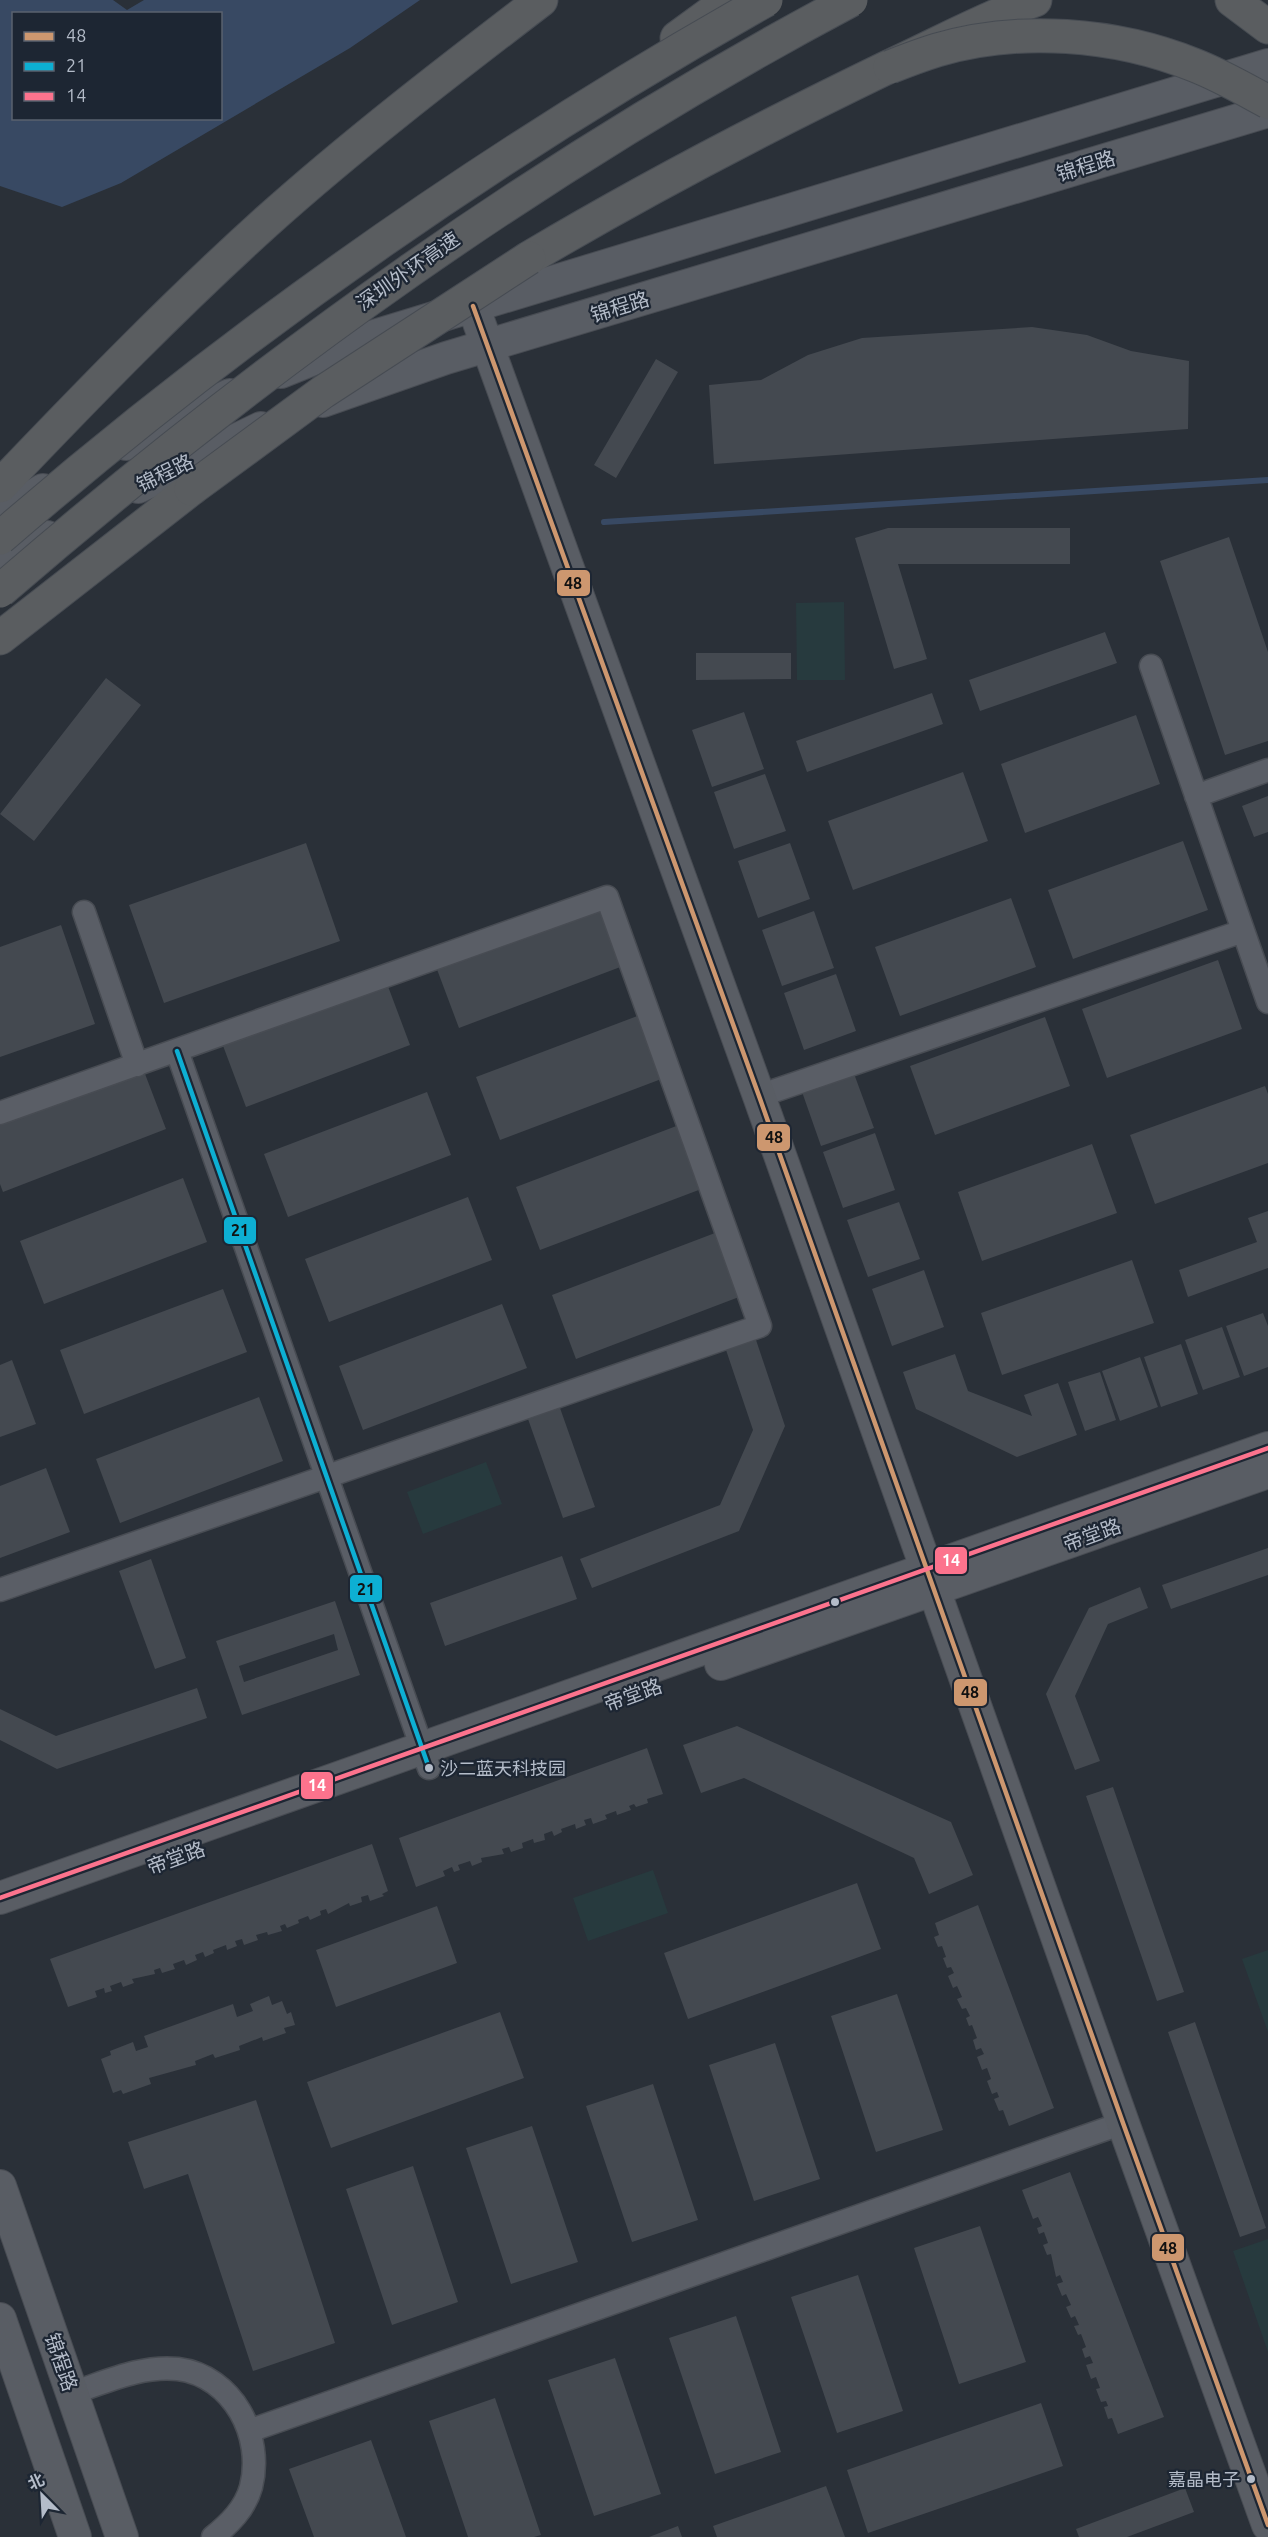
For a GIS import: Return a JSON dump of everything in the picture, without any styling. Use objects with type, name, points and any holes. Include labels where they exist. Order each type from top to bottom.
[{"type":"highway","points":[[0,486],[133,348],[265,223],[404,105],[541,0]]},
{"type":"highway","points":[[594,101],[729,0]]},
{"type":"highway","name":"深圳外环高速","points":[[0,538],[141,419],[309,291],[445,196],[594,101],[766,0]]},
{"type":"highway","name":"深圳外环高速","points":[[0,591],[91,513],[245,390],[431,254],[615,135],[709,79],[851,0]]},
{"type":"highway","points":[[0,638],[256,440],[459,302],[579,228],[670,177],[784,118],[980,22],[1035,0]]},
{"type":"highway","points":[[1232,0],[1268,27]]},
{"type":"highway","points":[[890,67],[939,50],[990,40],[1042,36],[1094,39],[1145,49],[1195,65],[1268,102]]},
{"type":"street","points":[[0,516],[81,467],[157,427],[285,370],[361,340],[1268,65]]},
{"type":"street","name":"锦程路","points":[[0,568],[102,505],[176,467],[375,381],[1268,111]]},
{"type":"street","points":[[473,306],[759,1096],[1268,2525]]},
{"type":"street","points":[[1151,666],[1268,1002]]},
{"type":"street","points":[[1196,796],[1268,770]]},
{"type":"street","points":[[0,1113],[607,897],[760,1326],[0,1590]]},
{"type":"street","points":[[84,912],[137,1065]]},
{"type":"street","points":[[759,1096],[1243,931]]},
{"type":"street","points":[[177,1051],[425,1758]]},
{"type":"street","name":"帝堂路","points":[[0,1898],[425,1758],[931,1579],[1268,1448]]},
{"type":"street","name":"帝堂路","points":[[931,1579],[1268,1472]]},
{"type":"street","name":"帝堂路","points":[[0,1921],[425,1758]]},
{"type":"street","points":[[249,2431],[1123,2123]]},
{"type":"street","name":"锦程路","points":[[0,2186],[122,2537]]},
{"type":"street","points":[[0,2319],[75,2537]]},
{"type":"street","points":[[72,2393],[137,2371],[159,2368],[181,2369],[198,2375],[223,2391],[241,2411],[249,2431],[255,2463],[250,2489],[235,2517],[213,2537]]},
{"type":"green space","points":[[844,602],[845,680],[797,680],[796,603]]},
{"type":"green space","points":[[486,1462],[502,1504],[423,1534],[407,1492]]},
{"type":"green space","points":[[653,1870],[668,1913],[588,1941],[573,1898]]},
{"type":"green space","points":[[1268,1950],[1268,2032],[1242,1959]]},
{"type":"green space","points":[[1268,2239],[1268,2352],[1233,2251]]},
{"type":"water","points":[[0,0],[113,0],[127,10],[144,0],[420,0],[350,48],[121,183],[62,207],[0,186]]},
{"type":"building","points":[[1032,327],[1087,335],[1131,351],[1189,361],[1188,429],[714,464],[709,385],[761,380],[808,355],[862,338]]},
{"type":"building","points":[[656,359],[678,372],[616,478],[594,465]]},
{"type":"building","points":[[888,528],[1070,528],[1070,564],[898,564],[927,659],[894,669],[855,538]]},
{"type":"building","points":[[1229,537],[1268,652],[1268,741],[1225,755],[1160,561]]},
{"type":"building","points":[[1105,632],[1117,663],[980,711],[969,680]]},
{"type":"building","points":[[696,653],[791,653],[791,679],[696,680]]},
{"type":"building","points":[[106,678],[141,705],[34,841],[0,814]]},
{"type":"building","points":[[932,693],[943,724],[807,772],[796,741]]},
{"type":"building","points":[[744,712],[764,769],[712,787],[692,730]]},
{"type":"building","points":[[1136,715],[1160,784],[1025,833],[1001,764]]},
{"type":"building","points":[[963,772],[988,841],[853,890],[828,821]]},
{"type":"building","points":[[765,774],[786,831],[734,849],[714,792]]},
{"type":"building","points":[[1268,796],[1268,832],[1254,837],[1242,806]]},
{"type":"building","points":[[1183,841],[1208,910],[1073,959],[1048,890]]},
{"type":"building","points":[[306,843],[340,941],[164,1003],[129,905]]},
{"type":"building","points":[[790,843],[810,899],[758,918],[738,861]]},
{"type":"building","points":[[1011,898],[1036,967],[900,1016],[875,947]]},
{"type":"building","points":[[599,902],[623,966],[459,1028],[435,964]]},
{"type":"building","points":[[814,911],[834,968],[782,986],[762,930]]},
{"type":"building","points":[[61,925],[95,1024],[0,1057],[0,947]]},
{"type":"building","points":[[1218,960],[1242,1029],[1107,1078],[1082,1009]]},
{"type":"building","points":[[836,974],[856,1031],[804,1050],[784,993]]},
{"type":"building","points":[[386,981],[410,1045],[246,1107],[222,1043]]},
{"type":"building","points":[[640,1015],[664,1078],[500,1140],[476,1077]]},
{"type":"building","points":[[1045,1017],[1070,1086],[935,1135],[910,1066]]},
{"type":"building","points":[[142,1066],[166,1129],[3,1192],[0,1184],[0,1120]]},
{"type":"building","points":[[853,1071],[874,1128],[821,1146],[801,1089]]},
{"type":"building","points":[[1265,1086],[1268,1094],[1268,1163],[1155,1204],[1130,1135]]},
{"type":"building","points":[[427,1092],[451,1155],[288,1217],[264,1154]]},
{"type":"building","points":[[679,1125],[704,1188],[540,1250],[516,1187]]},
{"type":"building","points":[[875,1133],[895,1190],[843,1208],[823,1152]]},
{"type":"building","points":[[1092,1144],[1117,1213],[982,1261],[958,1192]]},
{"type":"building","points":[[183,1178],[207,1242],[44,1304],[20,1241]]},
{"type":"building","points":[[468,1197],[492,1260],[329,1322],[305,1259]]},
{"type":"building","points":[[899,1202],[920,1259],[868,1277],[847,1220]]},
{"type":"building","points":[[1268,1211],[1268,1268],[1188,1297],[1179,1270],[1257,1242],[1248,1218]]},
{"type":"building","points":[[715,1233],[739,1297],[576,1359],[552,1295]]},
{"type":"building","points":[[1132,1260],[1154,1323],[1002,1375],[981,1313]]},
{"type":"building","points":[[924,1270],[944,1327],[892,1346],[872,1289]]},
{"type":"building","points":[[223,1289],[247,1352],[84,1414],[60,1350]]},
{"type":"building","points":[[502,1304],[527,1368],[363,1430],[339,1366]]},
{"type":"building","points":[[1263,1313],[1268,1326],[1268,1367],[1244,1376],[1226,1326]]},
{"type":"building","points":[[1222,1327],[1240,1377],[1203,1390],[1185,1340]]},
{"type":"building","points":[[755,1337],[785,1426],[739,1531],[592,1588],[580,1559],[720,1505],[753,1430],[725,1347]]},
{"type":"building","points":[[1181,1344],[1198,1394],[1161,1407],[1144,1357]]},
{"type":"building","points":[[955,1354],[968,1391],[1032,1416],[1024,1395],[1058,1383],[1077,1435],[1017,1457],[916,1409],[903,1372]]},
{"type":"building","points":[[1140,1357],[1158,1407],[1120,1421],[1102,1371]]},
{"type":"building","points":[[12,1360],[36,1424],[0,1437],[0,1365]]},
{"type":"building","points":[[1100,1372],[1116,1420],[1085,1431],[1068,1382]]},
{"type":"building","points":[[259,1397],[283,1461],[120,1523],[96,1459]]},
{"type":"building","points":[[560,1408],[595,1507],[563,1518],[528,1419]]},
{"type":"building","points":[[46,1468],[70,1532],[0,1558],[0,1486]]},
{"type":"building","points":[[1268,1548],[1268,1575],[1171,1609],[1162,1585]]},
{"type":"building","points":[[562,1556],[577,1599],[445,1646],[430,1603]]},
{"type":"building","points":[[151,1559],[186,1658],[155,1669],[119,1571]]},
{"type":"building","points":[[1140,1587],[1148,1608],[1108,1624],[1075,1696],[1100,1761],[1075,1770],[1046,1694],[1089,1608]]},
{"type":"building","points":[[335,1601],[360,1675],[242,1715],[216,1641]],"holes":[[[334,1634],[338,1650],[244,1682],[239,1666]]]},
{"type":"building","points":[[197,1688],[207,1718],[57,1769],[0,1740],[0,1709],[56,1736]]},
{"type":"building","points":[[737,1726],[951,1822],[973,1875],[929,1894],[914,1858],[744,1778],[701,1793],[683,1745]]},
{"type":"building","points":[[647,1748],[663,1794],[647,1799],[648,1803],[636,1807],[634,1804],[629,1806],[631,1810],[617,1815],[616,1811],[605,1815],[607,1819],[593,1824],[591,1818],[584,1820],[586,1825],[576,1829],[575,1824],[561,1829],[562,1832],[554,1836],[552,1831],[544,1834],[545,1840],[534,1843],[533,1839],[522,1843],[523,1848],[511,1852],[509,1847],[502,1849],[504,1854],[481,1858],[482,1862],[472,1866],[470,1861],[458,1865],[460,1870],[454,1872],[452,1867],[443,1871],[445,1876],[416,1887],[399,1838]]},
{"type":"building","points":[[1113,1787],[1184,1992],[1157,2001],[1086,1796]]},
{"type":"building","points":[[372,1844],[388,1891],[382,1894],[384,1896],[370,1901],[368,1895],[361,1897],[362,1902],[350,1906],[349,1903],[328,1914],[326,1909],[320,1911],[321,1915],[310,1920],[308,1916],[287,1928],[285,1924],[280,1926],[282,1931],[268,1935],[267,1932],[256,1935],[258,1940],[244,1945],[242,1939],[235,1941],[237,1946],[227,1950],[226,1945],[213,1950],[214,1953],[205,1957],[203,1952],[195,1955],[197,1960],[186,1965],[184,1960],[173,1964],[175,1969],[162,1973],[160,1968],[154,1970],[155,1974],[132,1979],[134,1983],[123,1987],[121,1982],[110,1986],[112,1991],[105,1993],[104,1988],[95,1991],[97,1997],[68,2007],[50,1959]]},
{"type":"building","points":[[857,1883],[881,1949],[688,2019],[664,1953]]},
{"type":"building","points":[[978,1905],[1054,2108],[1009,2126],[1003,2110],[999,2111],[994,2099],[999,2097],[997,2092],[992,2094],[987,2081],[991,2079],[987,2068],[982,2070],[977,2057],[984,2054],[981,2048],[976,2050],[973,2040],[977,2038],[972,2025],[969,2026],[966,2018],[970,2016],[966,2008],[962,2009],[957,1999],[962,1997],[957,1986],[953,1988],[948,1976],[954,1973],[951,1967],[947,1968],[942,1946],[938,1947],[934,1937],[939,1935],[935,1923]]},
{"type":"building","points":[[437,1906],[457,1963],[336,2007],[316,1950]]},
{"type":"building","points":[[897,1994],[943,2130],[876,2152],[831,2016]]},
{"type":"building","points":[[269,1996],[272,2005],[282,2001],[287,2014],[291,2012],[295,2025],[284,2028],[286,2033],[263,2041],[262,2037],[239,2046],[240,2050],[215,2058],[213,2054],[195,2061],[196,2065],[149,2078],[151,2084],[123,2094],[121,2090],[113,2093],[101,2059],[111,2055],[110,2051],[133,2042],[136,2051],[148,2047],[144,2036],[233,2004],[237,2017],[253,2011],[250,2004]]},
{"type":"building","points":[[500,2012],[524,2078],[331,2148],[307,2082]]},
{"type":"building","points":[[1195,2022],[1266,2228],[1240,2237],[1168,2032]]},
{"type":"building","points":[[775,2043],[820,2179],[754,2201],[709,2065]]},
{"type":"building","points":[[653,2084],[698,2220],[632,2242],[586,2106]]},
{"type":"building","points":[[256,2100],[335,2343],[253,2371],[188,2174],[144,2189],[128,2142]]},
{"type":"building","points":[[532,2126],[578,2262],[511,2284],[466,2148]]},
{"type":"building","points":[[413,2166],[458,2302],[392,2325],[346,2189]]},
{"type":"building","points":[[1070,2172],[1164,2417],[1118,2434],[1112,2418],[1108,2419],[1104,2407],[1108,2406],[1106,2401],[1101,2402],[1096,2389],[1100,2388],[1096,2377],[1091,2379],[1086,2365],[1093,2363],[1090,2356],[1085,2358],[1082,2349],[1086,2347],[1081,2334],[1078,2335],[1074,2326],[1079,2325],[1075,2316],[1071,2318],[1066,2307],[1071,2305],[1066,2294],[1062,2296],[1057,2284],[1063,2282],[1060,2275],[1056,2277],[1051,2254],[1047,2255],[1043,2245],[1048,2243],[1044,2232],[1039,2234],[1037,2228],[1042,2226],[1038,2217],[1033,2219],[1022,2190]]},
{"type":"building","points":[[980,2226],[1026,2362],[959,2384],[914,2248]]},
{"type":"building","points":[[858,2275],[903,2411],[837,2433],[791,2297]]},
{"type":"building","points":[[736,2316],[781,2452],[715,2474],[669,2338]]},
{"type":"building","points":[[615,2358],[661,2494],[594,2516],[548,2380]]},
{"type":"building","points":[[495,2398],[541,2535],[534,2537],[468,2537],[429,2421]]},
{"type":"building","points":[[1041,2403],[1063,2466],[868,2533],[847,2470]]},
{"type":"building","points":[[371,2440],[406,2537],[314,2537],[289,2469]]},
{"type":"building","points":[[826,2486],[845,2537],[717,2537],[713,2526]]},
{"type":"building","points":[[1185,2488],[1194,2512],[1127,2537],[1079,2537],[1076,2529]]},
{"type":"building","points":[[678,2526],[682,2537],[649,2537]]},
{"type":"waterway","points":[[604,522],[1268,480]]},
{"type":"transit line","name":"48","points":[[473,306],[759,1096],[1268,2525]]},
{"type":"transit line","name":"21","points":[[177,1051],[429,1768]]},
{"type":"transit line","name":"14","points":[[0,1898],[1268,1448]]},
{"type":"place","name":"沙二蓝天科技园","points":[[429,1768]]},
{"type":"place","name":"嘉晶电子","points":[[1251,2479]]}]
